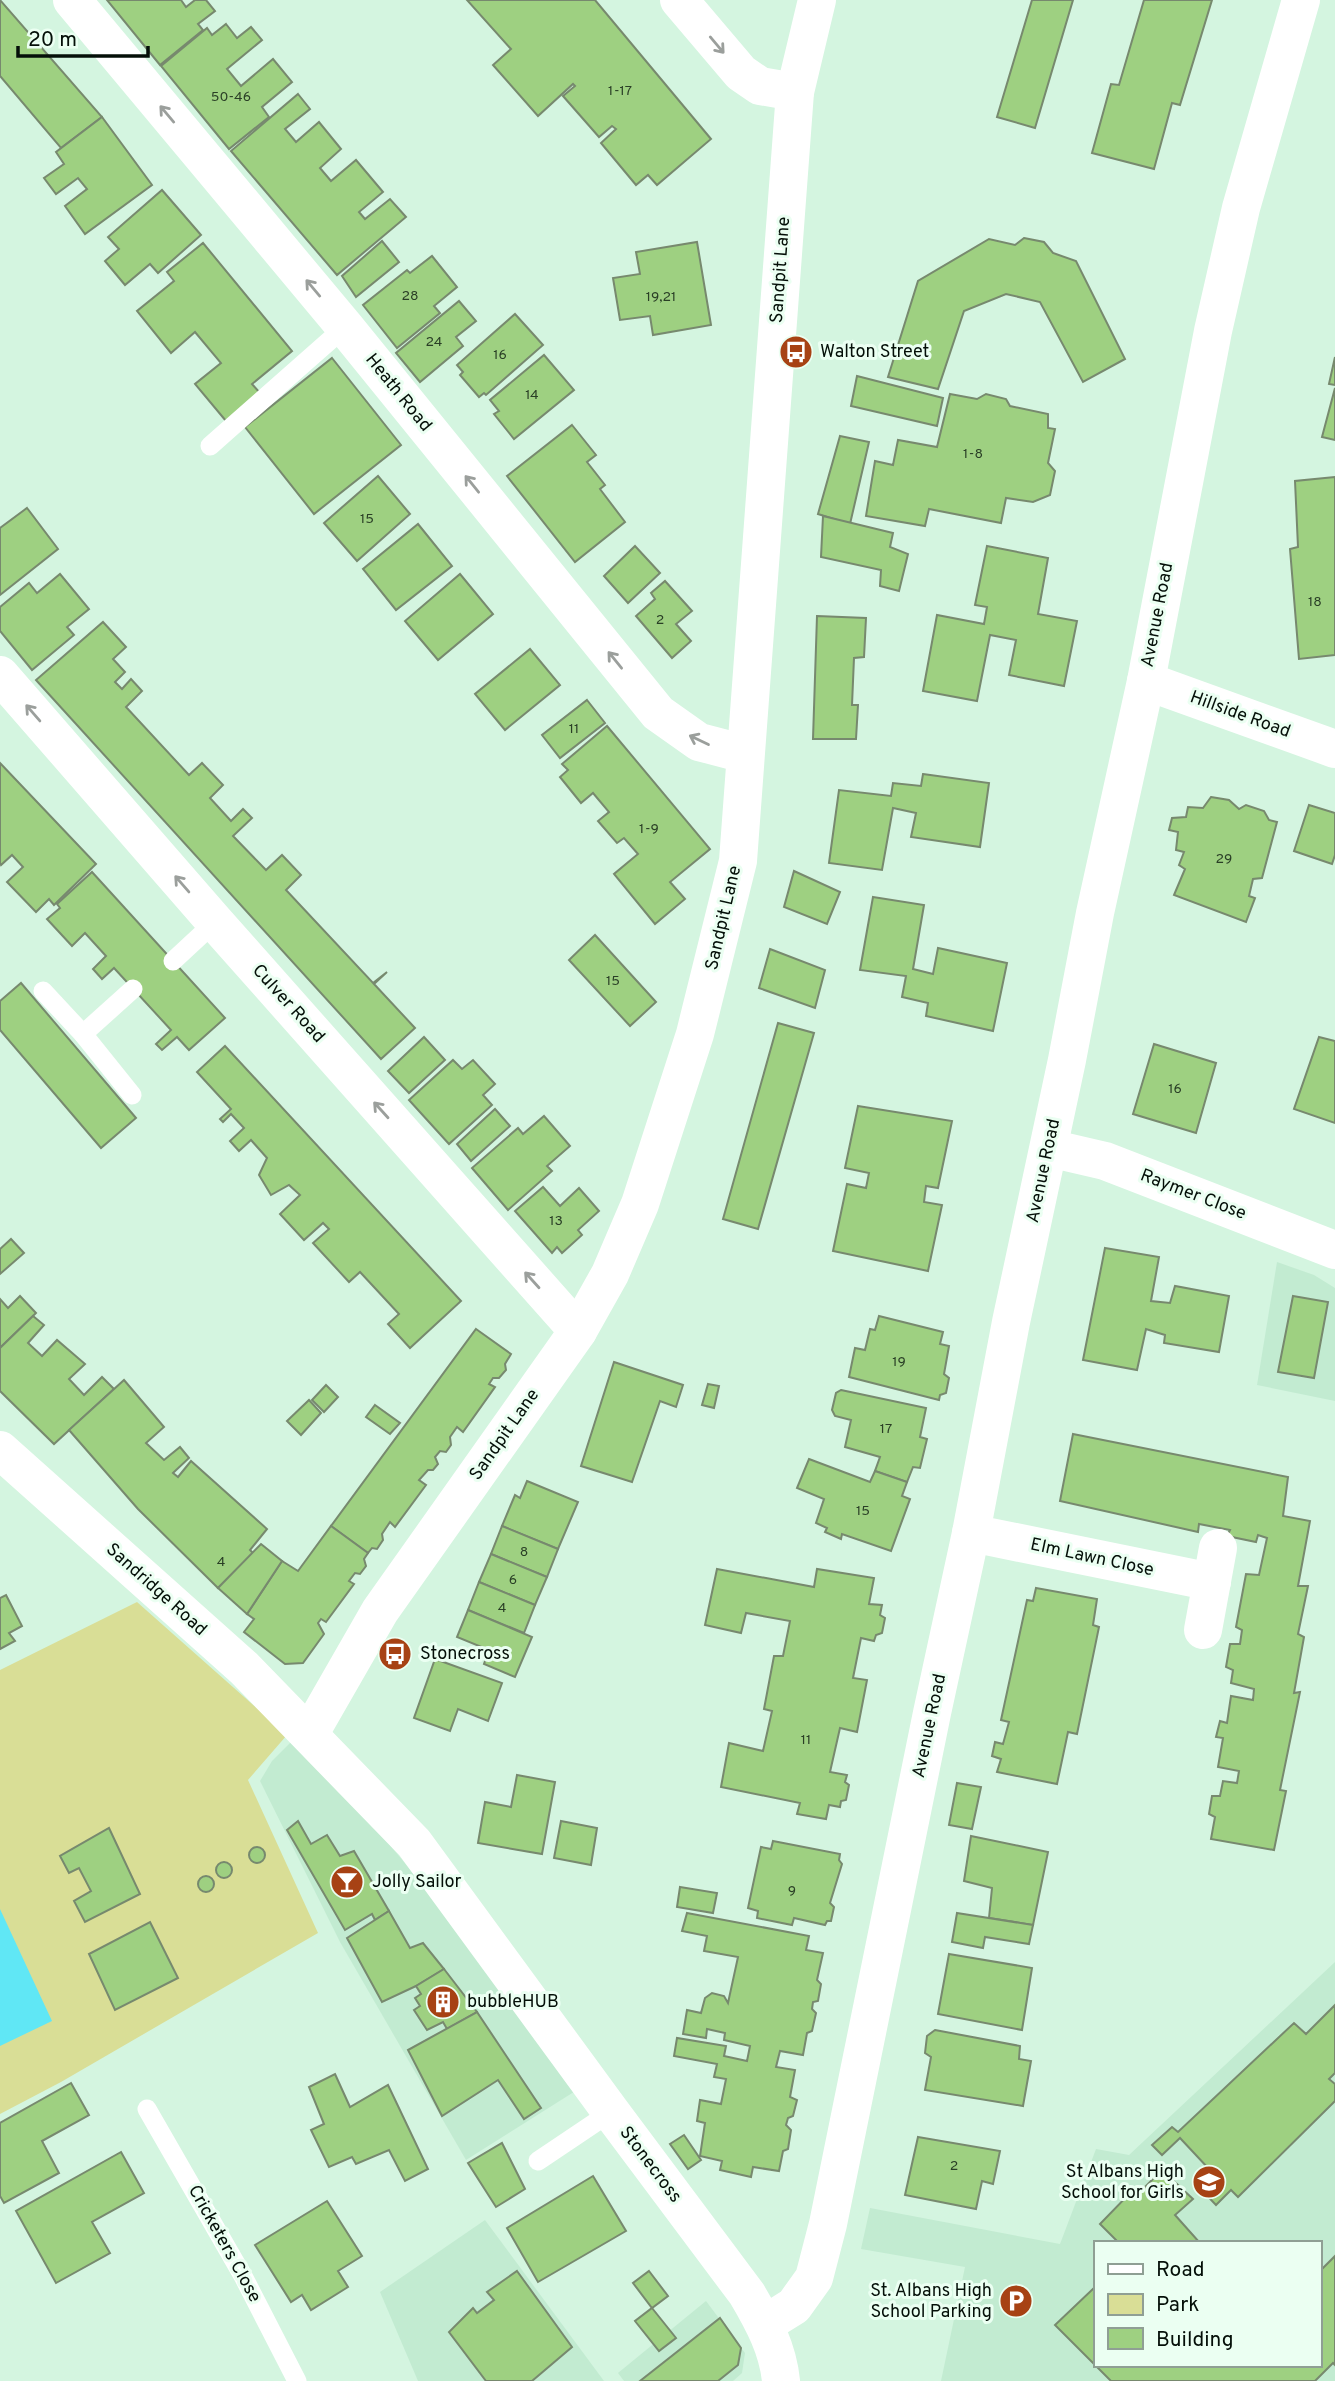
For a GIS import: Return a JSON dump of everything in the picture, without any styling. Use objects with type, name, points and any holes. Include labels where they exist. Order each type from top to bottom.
[{"type":"street","name":"Heath Road","points":[[72,0],[345,327],[658,713],[699,742],[746,754]]},
{"type":"street","points":[[679,0],[741,73],[760,86],[795,92]]},
{"type":"street","name":"Sandpit Lane","points":[[310,1733],[380,1611],[578,1331],[611,1274],[640,1205],[695,1034],[738,861],[795,92],[817,0]]},
{"type":"street","name":"Avenue Road","points":[[765,2324],[794,2306],[814,2278],[828,2224],[971,1533],[1011,1322],[1095,913],[1146,681],[1216,316],[1241,208],[1301,0]]},
{"type":"street","name":"Culver Road","points":[[0,675],[578,1331]]},
{"type":"street","name":"Hillside Road","points":[[1146,681],[1335,749]]},
{"type":"street","name":"Raymer Close","points":[[1049,1147],[1105,1161],[1335,1251]]},
{"type":"street","name":"Sandridge Road","points":[[0,1450],[244,1668],[310,1733]]},
{"type":"street","name":"Elm Lawn Close","points":[[971,1533],[1215,1565],[1203,1630]]},
{"type":"street","name":"Stonecross","points":[[310,1733],[414,1843],[747,2294],[765,2324],[781,2381]]},
{"type":"lane","points":[[210,446],[345,327]]},
{"type":"lane","points":[[173,961],[215,922]]},
{"type":"lane","points":[[83,1034],[133,989]]},
{"type":"lane","points":[[43,991],[83,1034],[132,1095]]},
{"type":"lane","name":"Cricketers Close","points":[[148,2109],[243,2276],[297,2381]]},
{"type":"lane","points":[[538,2161],[611,2112]]},
{"type":"shaded area","points":[[1277,1262],[1314,1275],[1335,1288],[1335,1401],[1257,1385]]},
{"type":"shaded area","points":[[293,1740],[357,1806],[425,1887],[577,2090],[466,2160],[340,1942],[260,1781],[272,1761]]},
{"type":"shaded area","name":"St Albans High School for Girls","points":[[1335,1962],[1335,2381],[941,2381],[965,2267],[861,2249],[870,2208],[1060,2244],[1096,2149],[1129,2155]]},
{"type":"shaded area","points":[[485,2220],[604,2381],[418,2381],[380,2292]]},
{"type":"shaded area","points":[[706,2301],[745,2353],[742,2373],[733,2381],[624,2381],[618,2373]]},
{"type":"green space","points":[[137,1602],[287,1735],[248,1780],[318,1933],[61,2082],[0,2114],[0,1670]]},
{"type":"water","points":[[0,1909],[52,2021],[0,2046]]},
{"type":"building","points":[[0,0],[102,117],[61,148],[0,76]]},
{"type":"building","points":[[107,0],[181,0],[186,7],[195,0],[206,0],[215,11],[198,24],[203,30],[160,65]]},
{"type":"building","points":[[467,0],[595,0],[711,139],[657,185],[648,175],[636,185],[601,143],[616,129],[612,126],[599,137],[563,96],[575,86],[573,84],[538,116],[493,65],[511,49]]},
{"type":"building","points":[[1032,0],[1073,0],[1035,128],[997,117]]},
{"type":"building","points":[[1144,0],[1212,0],[1180,105],[1172,103],[1154,169],[1092,153],[1111,84],[1119,85]]},
{"type":"building","points":[[226,24],[237,38],[251,27],[262,40],[227,69],[241,86],[273,59],[292,82],[262,107],[269,117],[229,149],[161,66],[207,28],[212,35]]},
{"type":"building","points":[[298,94],[310,109],[285,129],[296,142],[319,122],[341,149],[320,168],[331,181],[356,160],[383,192],[359,212],[365,219],[390,199],[406,217],[337,275],[231,151]]},
{"type":"building","points":[[102,117],[152,185],[85,234],[65,206],[87,189],[78,178],[56,194],[44,178],[64,164],[56,152]]},
{"type":"building","points":[[162,190],[201,235],[158,273],[150,264],[125,285],[105,261],[119,249],[108,237]]},
{"type":"building","points":[[1024,238],[1044,242],[1053,253],[1076,261],[1125,359],[1083,382],[1040,302],[1006,294],[964,311],[938,389],[888,377],[918,281],[989,239],[1015,245]]},
{"type":"building","points":[[382,241],[399,262],[356,297],[342,276]]},
{"type":"building","points":[[697,242],[711,325],[653,335],[650,316],[620,320],[613,278],[640,274],[636,252]]},
{"type":"building","points":[[203,243],[292,351],[252,384],[260,393],[226,421],[195,384],[221,363],[195,332],[171,353],[137,311],[174,281],[167,272]]},
{"type":"building","points":[[432,256],[457,287],[434,306],[440,313],[397,348],[363,305],[407,270],[410,273]]},
{"type":"building","points":[[459,301],[476,321],[456,337],[463,346],[420,382],[396,353]]},
{"type":"building","points":[[515,314],[543,345],[486,395],[484,393],[479,397],[460,375],[463,372],[457,365]]},
{"type":"building","points":[[544,355],[574,390],[514,439],[494,414],[499,411],[490,400]]},
{"type":"building","points":[[1335,357],[1335,385],[1329,384]]},
{"type":"building","points":[[332,358],[401,445],[314,514],[245,427]]},
{"type":"building","points":[[857,376],[943,398],[937,426],[851,406]]},
{"type":"building","points":[[1335,388],[1335,440],[1322,437]]},
{"type":"building","points":[[950,394],[977,399],[986,394],[1006,399],[1010,406],[1048,414],[1048,428],[1055,429],[1048,463],[1055,471],[1050,495],[1033,502],[1006,498],[1001,523],[929,509],[925,526],[866,516],[875,461],[893,465],[898,440],[937,447]]},
{"type":"building","points":[[572,425],[596,455],[587,462],[605,485],[600,489],[625,522],[575,562],[507,476]]},
{"type":"building","points":[[840,436],[869,442],[850,524],[818,514]]},
{"type":"building","points":[[378,476],[410,514],[357,561],[324,523]]},
{"type":"building","points":[[1335,477],[1335,655],[1299,659],[1290,549],[1298,547],[1295,481]]},
{"type":"building","points":[[27,508],[58,549],[0,595],[0,528]]},
{"type":"building","points":[[823,516],[893,533],[890,547],[908,554],[899,591],[880,586],[881,570],[821,557]]},
{"type":"building","points":[[418,524],[452,566],[396,610],[363,569]]},
{"type":"building","points":[[635,546],[660,573],[628,603],[604,576]]},
{"type":"building","points":[[987,546],[1048,558],[1038,614],[1077,621],[1064,686],[1009,675],[1016,640],[990,635],[977,701],[923,691],[937,615],[984,624],[987,607],[975,605]]},
{"type":"building","points":[[60,574],[89,609],[67,627],[74,635],[32,670],[0,631],[0,607],[29,583],[37,593]]},
{"type":"building","points":[[460,574],[493,614],[438,660],[405,621]]},
{"type":"building","points":[[665,581],[692,611],[676,624],[691,641],[672,658],[636,616],[655,599],[651,593]]},
{"type":"building","points":[[817,616],[866,618],[864,657],[854,658],[852,705],[858,705],[856,739],[813,739]]},
{"type":"building","points":[[103,622],[126,647],[113,659],[125,672],[115,682],[122,689],[131,679],[142,691],[126,707],[189,775],[202,763],[223,785],[210,798],[231,821],[243,809],[252,818],[233,836],[266,870],[282,855],[301,875],[286,890],[373,983],[387,972],[374,984],[415,1028],[381,1059],[36,680]]},
{"type":"building","points":[[530,649],[560,685],[505,730],[475,694]]},
{"type":"building","points":[[587,700],[605,723],[560,758],[542,735]]},
{"type":"building","points":[[607,726],[710,849],[670,882],[685,899],[655,924],[614,874],[638,854],[624,838],[617,843],[598,821],[609,812],[593,793],[581,803],[560,777],[568,770],[562,764]]},
{"type":"building","points":[[0,763],[96,864],[54,905],[49,899],[36,912],[7,882],[23,867],[12,855],[1,865],[0,863]]},
{"type":"building","points":[[923,774],[989,783],[980,847],[911,837],[916,813],[893,808],[882,870],[829,863],[839,790],[891,796],[893,783],[921,786]]},
{"type":"building","points":[[1211,797],[1229,800],[1239,809],[1246,805],[1264,811],[1269,820],[1277,822],[1262,878],[1253,879],[1249,896],[1255,898],[1246,922],[1174,895],[1185,869],[1179,865],[1184,852],[1176,850],[1178,832],[1169,830],[1172,818],[1186,817],[1188,807],[1203,808]]},
{"type":"building","points":[[1309,805],[1335,813],[1335,855],[1332,864],[1294,851]]},
{"type":"building","points":[[794,871],[840,892],[827,924],[784,907]]},
{"type":"building","points":[[92,872],[225,1018],[189,1050],[177,1037],[162,1050],[156,1044],[171,1030],[114,968],[102,979],[93,969],[106,956],[85,933],[72,946],[47,919],[60,908],[57,904]]},
{"type":"building","points":[[873,897],[924,905],[913,969],[933,974],[938,948],[1007,963],[993,1031],[926,1016],[928,1003],[902,997],[906,976],[860,970]]},
{"type":"building","points":[[595,935],[656,1002],[630,1026],[569,960]]},
{"type":"building","points":[[770,949],[825,970],[815,1008],[759,988]]},
{"type":"building","points":[[21,983],[136,1118],[101,1148],[0,1030],[0,1001]]},
{"type":"building","points":[[778,1023],[814,1033],[758,1229],[723,1219]]},
{"type":"building","points":[[424,1037],[445,1060],[409,1093],[388,1071]]},
{"type":"building","points":[[1319,1037],[1335,1041],[1335,1123],[1294,1109]]},
{"type":"building","points":[[1154,1044],[1216,1063],[1196,1133],[1133,1114]]},
{"type":"building","points":[[225,1046],[461,1301],[410,1348],[388,1324],[399,1314],[360,1272],[349,1282],[313,1243],[329,1229],[323,1223],[304,1240],[280,1214],[300,1195],[289,1185],[271,1195],[259,1175],[267,1158],[251,1140],[239,1151],[230,1141],[244,1128],[231,1114],[223,1122],[220,1119],[231,1109],[197,1072]]},
{"type":"building","points":[[453,1060],[462,1069],[473,1060],[495,1084],[483,1095],[492,1105],[449,1144],[409,1100]]},
{"type":"building","points":[[858,1106],[952,1121],[938,1188],[926,1186],[924,1202],[942,1205],[928,1271],[833,1251],[847,1184],[866,1188],[869,1173],[845,1168]]},
{"type":"building","points":[[495,1109],[510,1126],[471,1161],[457,1144]]},
{"type":"building","points":[[544,1116],[570,1146],[547,1166],[552,1171],[508,1210],[472,1168],[518,1128],[523,1134]]},
{"type":"building","points":[[543,1187],[560,1206],[579,1188],[599,1211],[578,1230],[582,1235],[562,1253],[557,1247],[552,1253],[515,1211]]},
{"type":"building","points":[[11,1239],[24,1253],[0,1274],[0,1249]]},
{"type":"building","points":[[1105,1248],[1159,1257],[1151,1301],[1170,1303],[1175,1286],[1229,1296],[1219,1352],[1164,1343],[1165,1335],[1146,1329],[1137,1370],[1083,1360]]},
{"type":"building","points":[[20,1296],[36,1313],[0,1348],[0,1299],[8,1308]]},
{"type":"building","points":[[1293,1296],[1328,1302],[1314,1378],[1278,1372]]},
{"type":"building","points":[[33,1316],[44,1325],[28,1343],[42,1356],[57,1340],[85,1364],[69,1379],[84,1395],[102,1377],[114,1389],[54,1444],[0,1391],[0,1348]]},
{"type":"building","points":[[879,1316],[943,1332],[940,1344],[949,1346],[944,1374],[949,1378],[946,1393],[940,1395],[939,1400],[849,1377],[855,1348],[865,1350],[870,1329],[875,1330]]},
{"type":"building","points":[[476,1329],[511,1354],[505,1364],[506,1370],[499,1378],[493,1378],[489,1384],[495,1387],[463,1432],[457,1427],[450,1437],[451,1445],[446,1452],[440,1451],[435,1457],[438,1464],[419,1480],[426,1485],[395,1527],[390,1522],[377,1549],[372,1548],[368,1553],[331,1526]]},
{"type":"building","points":[[614,1362],[683,1385],[676,1407],[660,1401],[632,1482],[581,1466]]},
{"type":"building","points":[[124,1380],[164,1427],[146,1443],[164,1460],[180,1447],[189,1458],[173,1473],[178,1477],[191,1461],[267,1529],[250,1550],[253,1553],[218,1588],[138,1509],[69,1430]]},
{"type":"building","points":[[708,1384],[719,1386],[714,1408],[702,1405]]},
{"type":"building","points":[[326,1385],[338,1397],[324,1412],[312,1400]]},
{"type":"building","points":[[841,1390],[926,1408],[920,1437],[927,1439],[920,1468],[913,1467],[907,1482],[875,1471],[880,1457],[845,1447],[851,1420],[835,1416],[832,1410],[836,1393]]},
{"type":"building","points":[[309,1400],[321,1413],[301,1435],[287,1421]]},
{"type":"building","points":[[375,1405],[400,1423],[390,1434],[366,1417]]},
{"type":"building","points":[[1073,1434],[1288,1477],[1283,1516],[1310,1521],[1298,1586],[1308,1586],[1298,1634],[1304,1637],[1294,1693],[1300,1692],[1280,1790],[1286,1791],[1274,1850],[1211,1839],[1215,1817],[1209,1814],[1212,1796],[1220,1796],[1223,1781],[1237,1783],[1239,1771],[1218,1767],[1223,1738],[1216,1737],[1220,1721],[1227,1723],[1231,1696],[1253,1700],[1254,1689],[1231,1683],[1233,1670],[1226,1667],[1230,1644],[1240,1644],[1242,1630],[1236,1627],[1246,1574],[1259,1575],[1267,1538],[1258,1535],[1256,1542],[1227,1536],[1230,1530],[1199,1524],[1198,1532],[1060,1501]]},
{"type":"building","points":[[809,1459],[870,1482],[875,1471],[907,1482],[902,1496],[910,1499],[891,1551],[842,1534],[841,1539],[825,1532],[827,1528],[816,1523],[824,1499],[797,1488]]},
{"type":"building","points":[[527,1481],[578,1502],[558,1549],[502,1526],[515,1495],[520,1498]]},
{"type":"building","points":[[331,1526],[368,1553],[364,1559],[366,1566],[349,1581],[354,1584],[326,1622],[321,1619],[318,1623],[324,1634],[303,1663],[285,1664],[244,1632],[254,1619],[247,1614],[282,1561],[298,1571]]},
{"type":"building","points":[[502,1526],[558,1549],[547,1577],[491,1554]]},
{"type":"building","points":[[261,1544],[282,1561],[247,1614],[218,1588]]},
{"type":"building","points":[[491,1554],[547,1577],[535,1605],[479,1582]]},
{"type":"building","points":[[717,1569],[814,1587],[817,1569],[874,1578],[869,1604],[882,1605],[880,1615],[885,1618],[882,1633],[876,1635],[874,1641],[861,1638],[853,1678],[867,1680],[857,1732],[840,1728],[830,1772],[847,1775],[845,1782],[849,1785],[846,1800],[841,1801],[840,1807],[829,1805],[826,1819],[797,1814],[800,1803],[721,1787],[729,1743],[763,1751],[772,1711],[764,1709],[774,1656],[783,1656],[790,1621],[746,1613],[741,1633],[705,1625]]},
{"type":"building","points":[[479,1582],[535,1605],[524,1633],[468,1610]]},
{"type":"building","points":[[1036,1588],[1097,1599],[1093,1625],[1099,1627],[1077,1734],[1068,1732],[1057,1784],[997,1772],[1001,1759],[992,1756],[995,1742],[1003,1744],[1009,1722],[1001,1720],[1027,1600],[1033,1601]]},
{"type":"building","points":[[6,1595],[22,1626],[9,1633],[15,1641],[0,1649],[0,1598]]},
{"type":"building","points":[[468,1610],[532,1637],[515,1677],[484,1664],[489,1650],[457,1637]]},
{"type":"building","points":[[435,1659],[502,1683],[488,1721],[458,1709],[450,1731],[414,1718]]},
{"type":"building","points":[[517,1775],[555,1782],[542,1854],[478,1843],[485,1802],[511,1807]]},
{"type":"building","points":[[957,1783],[981,1787],[972,1829],[949,1825]]},
{"type":"building","points":[[298,1821],[311,1844],[327,1835],[340,1856],[354,1851],[389,1911],[375,1920],[372,1914],[345,1930],[287,1830]]},
{"type":"building","points":[[561,1821],[597,1828],[591,1865],[554,1858]]},
{"type":"building","points":[[109,1828],[140,1894],[85,1922],[74,1901],[91,1891],[79,1868],[69,1873],[60,1856]]},
{"type":"building","points":[[971,1836],[1048,1852],[1033,1925],[989,1918],[992,1888],[964,1881]]},
{"type":"building","points":[[773,1841],[840,1854],[839,1860],[842,1864],[830,1903],[834,1907],[831,1921],[827,1921],[825,1925],[794,1918],[792,1925],[757,1918],[758,1911],[748,1908],[761,1847],[771,1849]]},
{"type":"building","points":[[257,1847],[263,1849],[263,1861],[257,1863],[251,1861],[249,1855],[251,1849]]},
{"type":"building","points":[[224,1862],[230,1864],[230,1876],[224,1878],[218,1876],[216,1870],[218,1864]]},
{"type":"building","points":[[206,1876],[212,1878],[212,1890],[206,1892],[200,1890],[198,1884],[200,1878]]},
{"type":"building","points":[[680,1887],[717,1893],[713,1913],[677,1907]]},
{"type":"building","points":[[389,1911],[410,1948],[423,1943],[444,1969],[382,2002],[347,1938]]},
{"type":"building","points":[[687,1913],[809,1936],[806,1950],[823,1953],[817,1980],[821,1984],[818,2001],[813,2002],[812,2009],[816,2013],[812,2031],[807,2033],[803,2055],[780,2051],[776,2067],[795,2070],[790,2097],[797,2100],[793,2116],[788,2118],[786,2125],[791,2130],[788,2149],[783,2151],[779,2171],[753,2167],[751,2177],[720,2170],[722,2161],[700,2156],[705,2123],[697,2121],[700,2100],[721,2104],[726,2079],[714,2077],[717,2064],[674,2056],[677,2038],[726,2046],[724,2056],[747,2061],[750,2046],[724,2040],[725,2033],[707,2029],[706,2038],[683,2034],[687,2010],[701,2013],[705,1998],[712,1993],[724,1996],[728,2003],[738,1957],[704,1951],[707,1936],[682,1931]]},
{"type":"building","points":[[957,1913],[1033,1925],[1029,1944],[985,1937],[983,1948],[952,1942]]},
{"type":"building","points":[[150,1922],[178,1978],[115,2010],[89,1954]]},
{"type":"building","points":[[949,1954],[1032,1968],[1022,2030],[938,2014]]},
{"type":"building","name":"bubbleHUB","points":[[444,1969],[477,2012],[447,2029],[443,2022],[427,2030],[414,2010],[420,2006],[415,1998],[421,1994],[416,1986]]},
{"type":"building","points":[[1335,2005],[1335,2073],[1329,2079],[1335,2084],[1335,2101],[1238,2197],[1231,2190],[1216,2205],[1195,2183],[1209,2169],[1180,2138],[1162,2155],[1152,2145],[1172,2127],[1178,2132],[1294,2023],[1306,2034]]},
{"type":"building","points":[[477,2012],[541,2108],[524,2119],[498,2080],[442,2116],[408,2050]]},
{"type":"building","points":[[935,2030],[1020,2046],[1019,2059],[1031,2061],[1023,2106],[925,2090],[931,2057],[925,2053],[927,2036]]},
{"type":"building","points":[[335,2074],[350,2107],[388,2085],[428,2169],[405,2181],[389,2150],[356,2164],[352,2157],[329,2167],[311,2130],[324,2124],[309,2087]]},
{"type":"building","points":[[71,2083],[89,2115],[42,2141],[59,2173],[4,2203],[0,2196],[0,2123]]},
{"type":"building","points":[[684,2135],[701,2160],[688,2169],[670,2144]]},
{"type":"building","points":[[918,2137],[1000,2151],[993,2184],[982,2181],[976,2209],[905,2195]]},
{"type":"building","points":[[502,2143],[525,2189],[496,2207],[468,2163]]},
{"type":"building","points":[[121,2152],[144,2193],[92,2222],[110,2253],[56,2283],[16,2211]]},
{"type":"building","points":[[1162,2170],[1193,2199],[1175,2215],[1198,2241],[1117,2241],[1100,2224],[1131,2192],[1136,2196]]},
{"type":"building","points":[[593,2176],[626,2231],[538,2282],[507,2228]]},
{"type":"building","points":[[327,2201],[362,2256],[338,2271],[348,2287],[311,2310],[302,2295],[291,2302],[255,2245]]},
{"type":"building","points":[[1335,2256],[1335,2365],[1333,2363],[1315,2381],[1111,2381],[1097,2367],[1321,2367],[1321,2270]]},
{"type":"building","points":[[517,2271],[572,2347],[532,2381],[486,2381],[449,2332],[473,2308],[477,2313],[494,2300],[487,2292]]},
{"type":"building","points":[[649,2271],[668,2296],[652,2308],[633,2283]]},
{"type":"building","points":[[1094,2288],[1094,2364],[1055,2325]]},
{"type":"building","points":[[652,2308],[676,2338],[659,2351],[635,2321]]},
{"type":"building","points":[[720,2318],[741,2348],[738,2365],[718,2381],[640,2381]]},
{"type":"place","name":"Walton Street","points":[[796,352]]},
{"type":"place","name":"Stonecross","points":[[395,1654]]},
{"type":"place","name":"Jolly Sailor","points":[[347,1882]]},
{"type":"place","name":"bubbleHUB","points":[[443,2002]]},
{"type":"place","name":"St Albans High School for Girls","points":[[1209,2182]]},
{"type":"place","name":"St. Albans High School Parking","points":[[1016,2301]]}]
